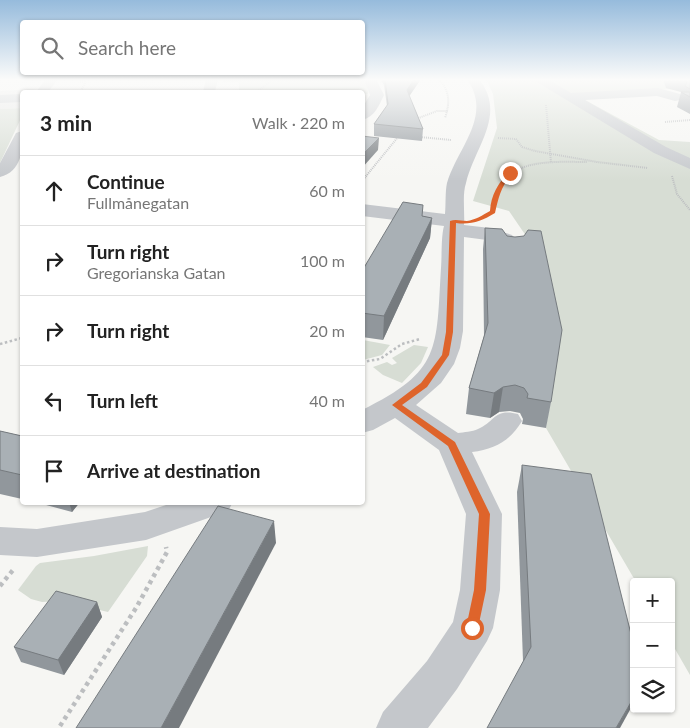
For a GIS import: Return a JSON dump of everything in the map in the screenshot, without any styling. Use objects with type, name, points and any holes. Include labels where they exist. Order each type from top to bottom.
[{"type":"street","points":[[365,421],[396,405],[424,385],[446,355],[450,332],[456,184],[484,113]]},
{"type":"street","points":[[599,114],[613,113]]},
{"type":"street","points":[[599,114],[660,150],[690,164]]},
{"type":"street","points":[[0,172],[10,163],[20,140]]},
{"type":"street","points":[[365,211],[490,234],[505,239],[512,251]]},
{"type":"street","points":[[396,405],[452,444],[484,514],[480,590],[472,628],[442,675],[399,728]]},
{"type":"street","points":[[452,444],[490,437],[498,433],[507,421]]},
{"type":"street","points":[[0,541],[37,543],[146,526],[207,505]]},
{"type":"path","points":[[412,119],[431,113]]},
{"type":"path","points":[[445,118],[447,113]]},
{"type":"path","points":[[546,113],[551,162]]},
{"type":"path","points":[[665,122],[690,120]]},
{"type":"path","points":[[365,178],[400,134],[404,135]]},
{"type":"path","points":[[419,137],[454,140]]},
{"type":"path","points":[[522,147],[549,154],[656,169]]},
{"type":"path","points":[[453,226],[482,218],[493,212],[493,202],[499,186],[510,173],[551,162],[598,162]]},
{"type":"path","points":[[671,171],[677,194],[690,210]]},
{"type":"path","points":[[365,362],[380,359],[402,344],[450,332]]},
{"type":"path","points":[[0,344],[20,339]]},
{"type":"path","points":[[60,726],[136,608],[167,552],[160,521]]},
{"type":"shaded area","points":[[0,113],[20,113],[20,120],[0,163]]},
{"type":"shaded area","points":[[495,113],[609,113],[659,140],[690,142],[690,675],[675,649],[675,578],[634,578],[546,428],[557,354],[537,252],[509,211],[473,201],[497,128]]},
{"type":"shaded area","points":[[365,340],[390,345],[382,355],[365,359]]},
{"type":"shaded area","points":[[414,345],[428,347],[421,363],[402,383],[383,375],[373,367],[387,362],[392,365],[397,363],[392,358]]},
{"type":"shaded area","points":[[148,546],[147,556],[108,612],[61,601],[42,602],[31,599],[18,590],[40,563]]},
{"type":"building","points":[[382,113],[416,113],[423,129],[374,124]]},
{"type":"building","points":[[365,136],[379,138],[365,152]]},
{"type":"building","points":[[403,202],[423,205],[422,216],[432,218],[384,316],[365,313],[365,266]]},
{"type":"building","points":[[485,228],[502,229],[507,236],[515,237],[524,236],[528,230],[541,231],[562,330],[551,402],[527,398],[528,394],[524,388],[515,385],[503,387],[494,393],[469,388],[488,323]]},
{"type":"building","points":[[0,431],[20,436],[20,475],[0,470]]},
{"type":"building","points":[[522,465],[591,474],[630,630],[630,704],[616,728],[487,728],[531,647]]},
{"type":"building","points":[[218,506],[274,521],[161,728],[76,728]]},
{"type":"building","points":[[56,591],[97,602],[58,660],[14,647]]},
{"type":"route","points":[[472,628],[480,590],[484,514],[452,444],[396,405],[424,385],[446,355],[450,332],[453,221],[468,222],[493,212],[493,202],[499,186],[510,173]]}]
